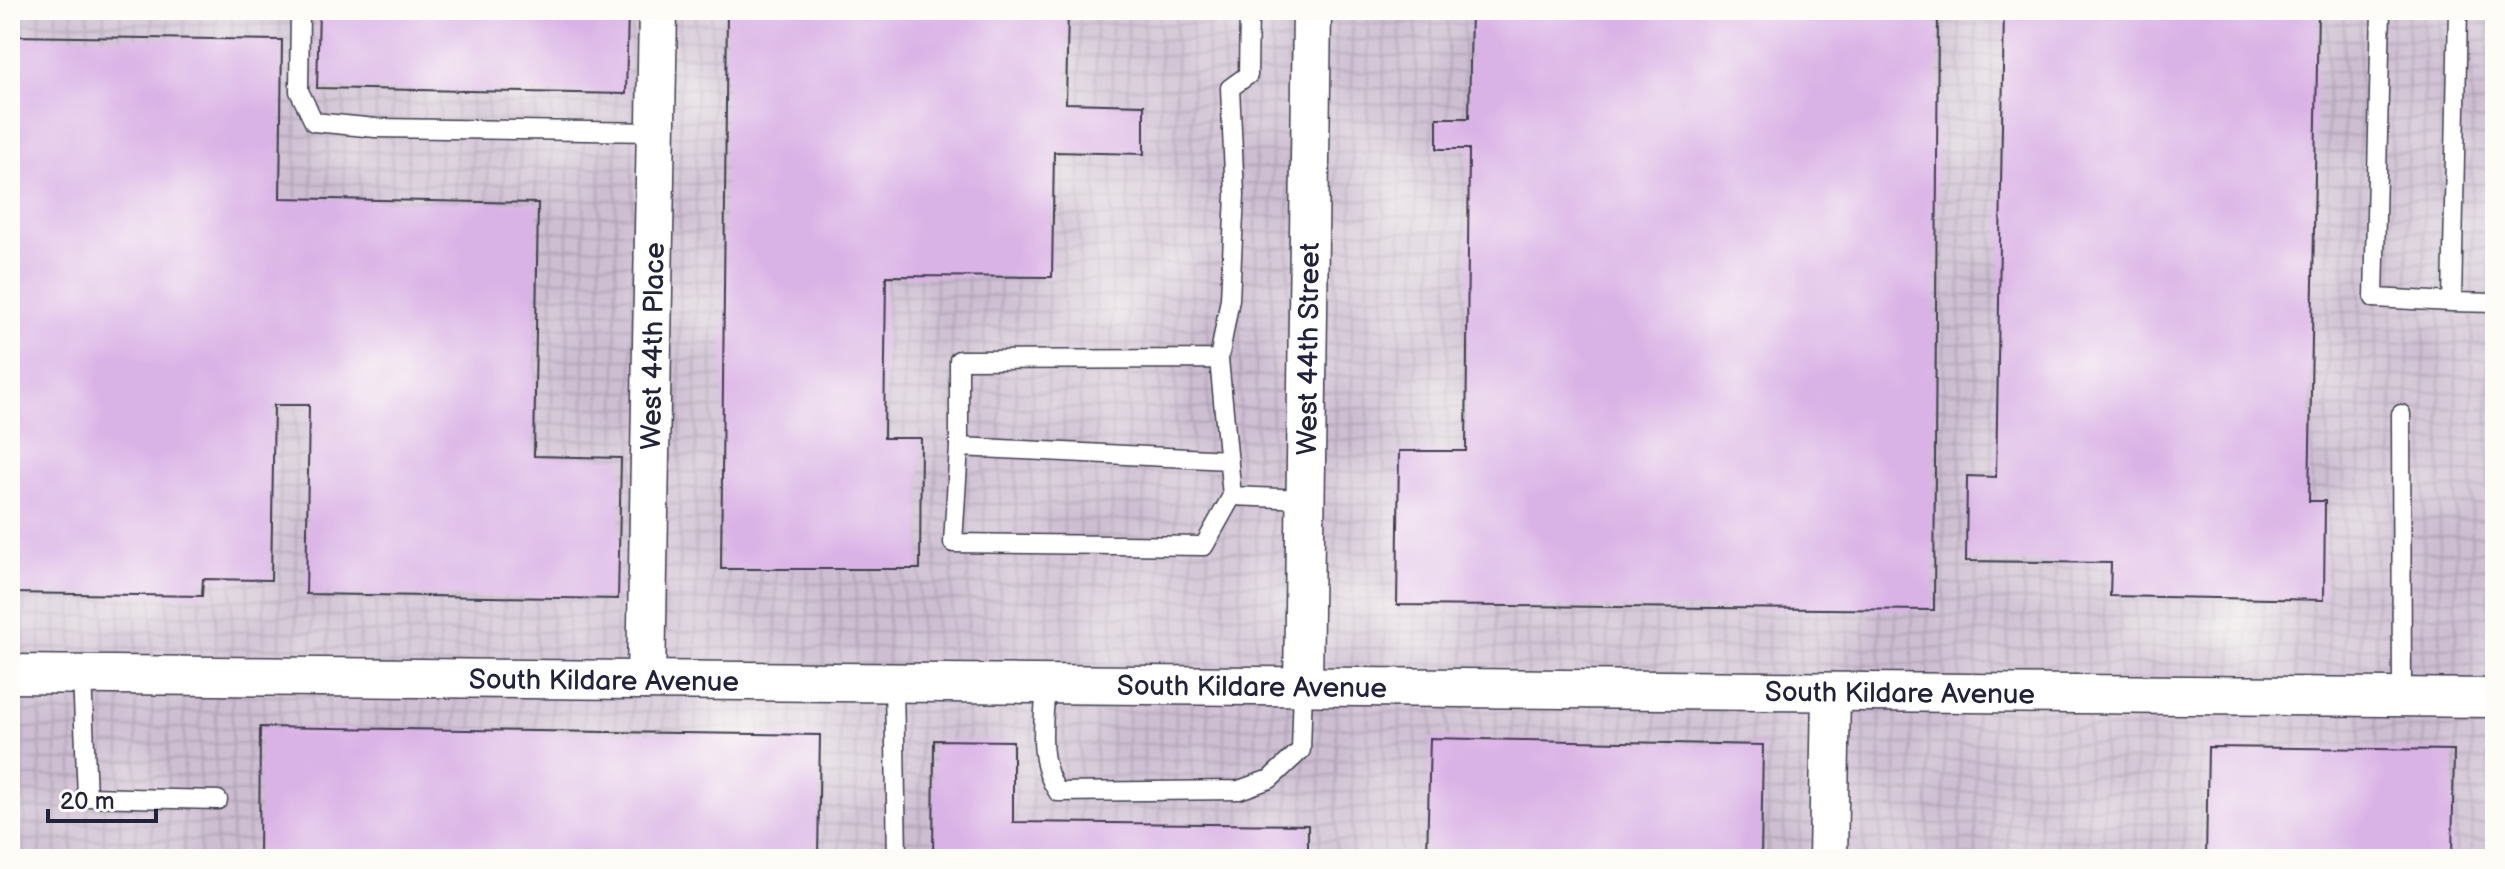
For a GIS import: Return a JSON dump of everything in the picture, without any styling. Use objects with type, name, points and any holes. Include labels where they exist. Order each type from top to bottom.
[{"type":"street","name":"West 44th Place","points":[[646,680],[658,10]]},
{"type":"street","name":"West 44th Street","points":[[1303,687],[1312,10]]},
{"type":"street","name":"South Kildare Avenue","points":[[10,674],[2495,698]]},
{"type":"street","points":[[1828,859],[1831,692]]},
{"type":"lane","points":[[300,10],[299,91],[314,122],[376,128],[656,132]]},
{"type":"lane","points":[[1219,359],[959,360],[959,447],[953,543],[1204,546],[1232,496],[1219,359],[1230,299],[1235,195],[1230,88],[1248,75],[1249,10]]},
{"type":"lane","points":[[2381,10],[2374,298],[2495,303]]},
{"type":"lane","points":[[2452,302],[2458,10]]},
{"type":"lane","points":[[2401,414],[2402,697]]},
{"type":"lane","points":[[959,447],[1229,460]]},
{"type":"lane","points":[[1232,496],[1306,499]]},
{"type":"lane","points":[[82,675],[87,797],[218,800]]},
{"type":"lane","points":[[894,683],[897,859]]},
{"type":"lane","points":[[1046,684],[1043,747],[1048,778],[1058,792],[1239,790],[1270,779],[1301,750],[1303,687]]},
{"type":"shaded area","points":[[10,10],[2495,10],[2495,859],[10,859]]},
{"type":"building","points":[[319,10],[628,10],[626,94],[317,88]]},
{"type":"building","points":[[727,10],[1068,10],[1066,103],[1144,105],[1144,154],[1054,152],[1052,277],[886,276],[884,438],[921,438],[920,569],[721,569]]},
{"type":"building","points":[[1471,10],[1938,10],[1934,610],[1397,605],[1399,451],[1466,451],[1469,149],[1437,149],[1437,118],[1469,118]]},
{"type":"building","points":[[2004,10],[2318,10],[2309,501],[2325,501],[2324,600],[2110,596],[2111,563],[1966,561],[1967,476],[1996,477]]},
{"type":"building","points":[[10,36],[282,40],[280,198],[538,203],[534,456],[621,458],[618,599],[306,594],[309,405],[274,405],[271,580],[203,579],[202,596],[10,593]]},
{"type":"building","points":[[260,727],[820,735],[818,859],[259,859]]},
{"type":"building","points":[[1430,738],[1763,745],[1761,859],[1460,859],[1460,855],[1427,855]]},
{"type":"building","points":[[934,740],[1013,741],[1013,822],[1308,825],[1308,859],[933,859]]},
{"type":"building","points":[[2208,747],[2454,750],[2452,859],[2206,859]]}]
